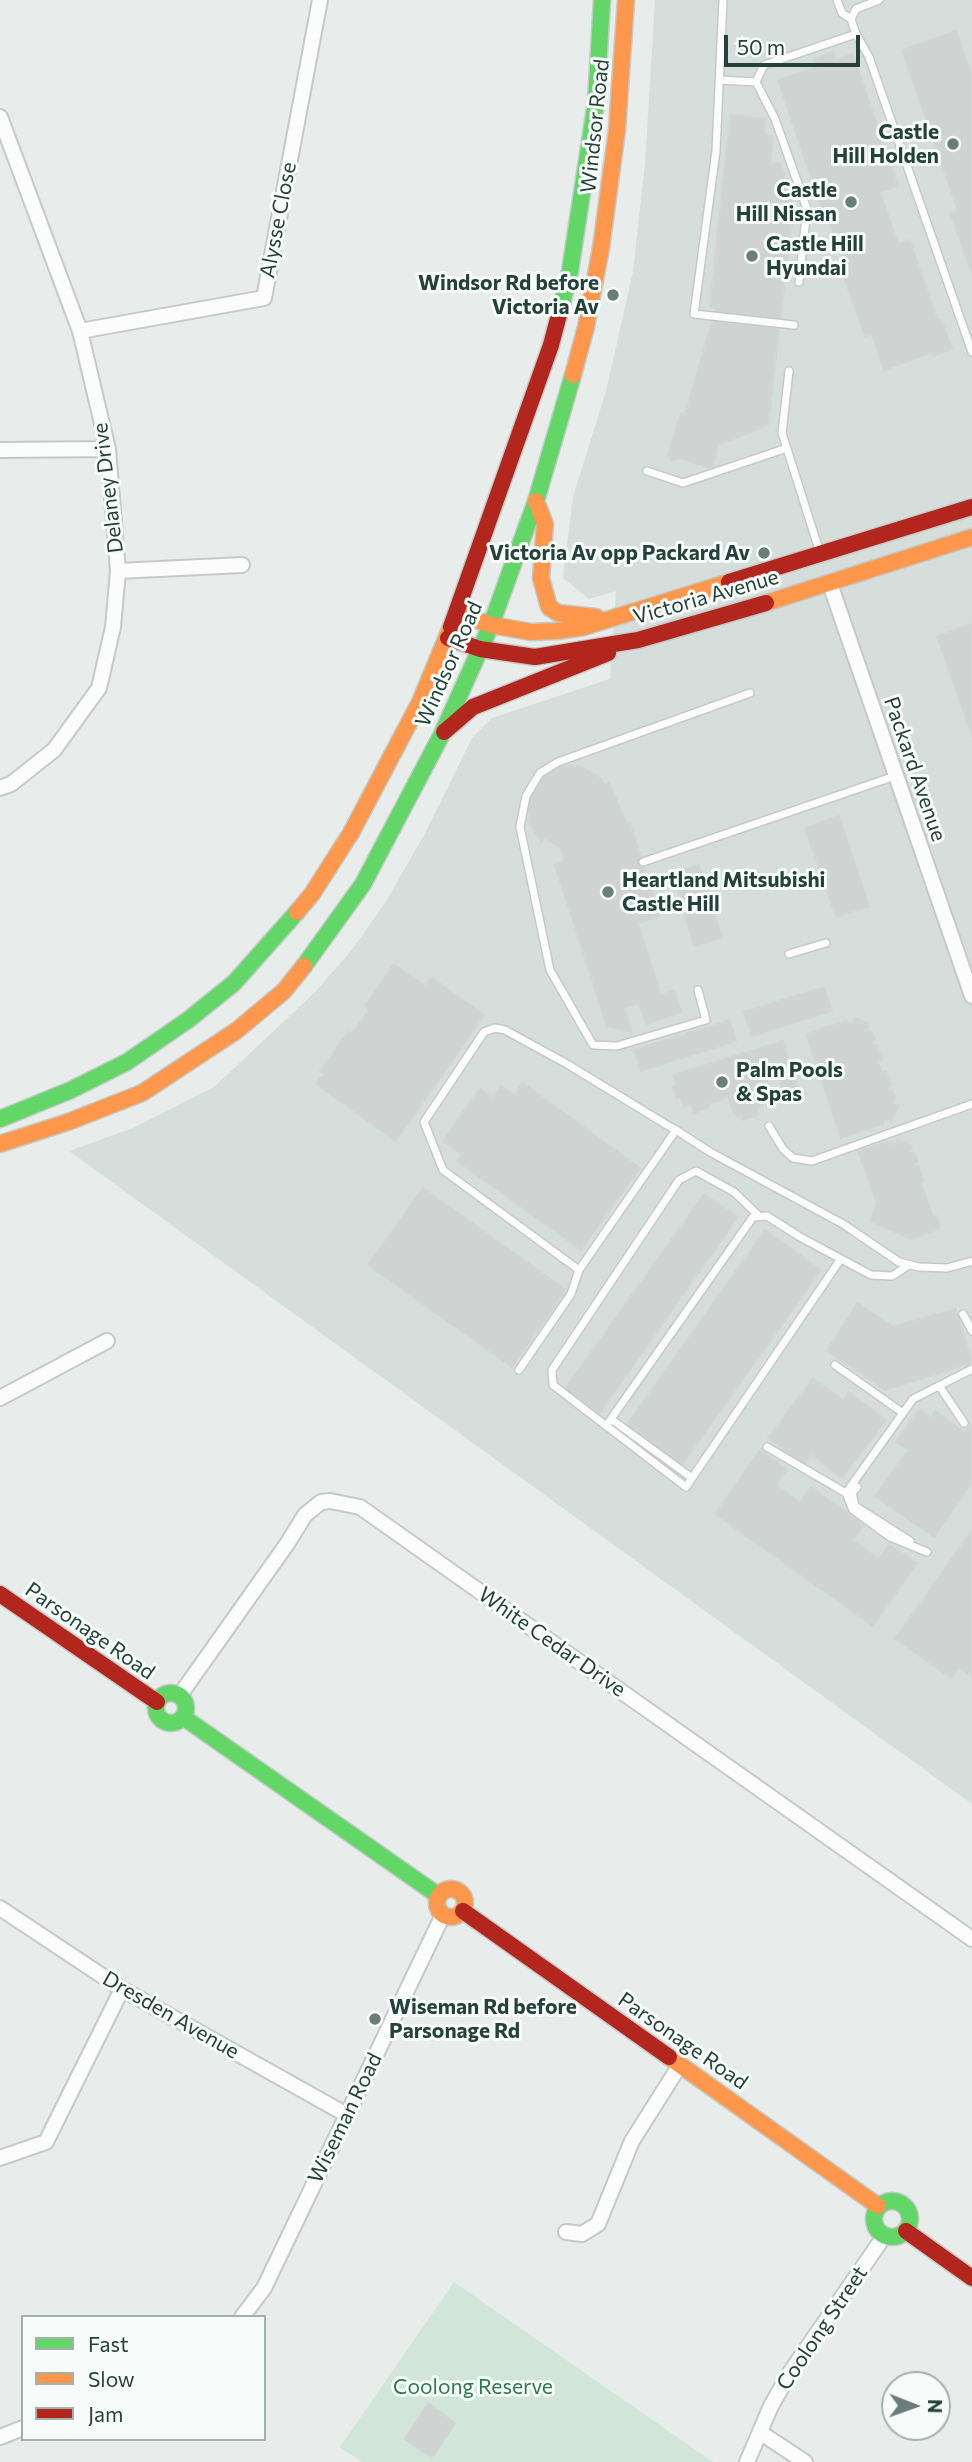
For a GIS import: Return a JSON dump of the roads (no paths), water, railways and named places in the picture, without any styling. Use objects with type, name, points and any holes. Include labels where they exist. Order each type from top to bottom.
[{"type":"main road","name":"Windsor Road","points":[[0,1119],[46,1101],[127,1062],[188,1020],[234,983],[312,894],[351,833],[421,702],[448,638],[551,345],[569,271],[584,188],[596,102],[602,0]]},
{"type":"main road","name":"Windsor Road","points":[[0,1144],[142,1094],[236,1031],[284,991],[323,942],[363,884],[396,825],[442,734],[491,625],[536,501],[586,327],[601,248],[617,130],[626,0]]},
{"type":"main road","points":[[536,501],[545,524],[541,578],[549,607],[570,616],[618,617]]},
{"type":"main road","name":"Victoria Avenue","points":[[457,613],[491,625],[531,632],[584,627],[972,508]]},
{"type":"main road","name":"Victoria Avenue","points":[[448,638],[480,649],[535,657],[638,640],[830,584],[972,537]]},
{"type":"main road","name":"Packard Avenue","points":[[821,555],[830,584]]},
{"type":"main road","points":[[442,734],[460,717],[484,702],[638,640]]},
{"type":"main road","name":"Parsonage Road","points":[[0,1594],[157,1702]]},
{"type":"main road","points":[[166,1693],[180,1695],[186,1705],[183,1717],[177,1722],[166,1723],[158,1716],[157,1702],[166,1693]]},
{"type":"main road","points":[[183,1717],[439,1895]]},
{"type":"main road","points":[[447,1889],[461,1892],[466,1901],[463,1911],[456,1917],[443,1915],[437,1904],[439,1895],[447,1889]]},
{"type":"main road","name":"Parsonage Road","points":[[463,1911],[878,2206]]},
{"type":"main road","points":[[893,2200],[903,2204],[909,2213],[910,2221],[906,2231],[898,2236],[885,2235],[877,2230],[873,2217],[878,2206],[893,2200]]},
{"type":"main road","points":[[906,2231],[972,2278]]},
{"type":"street","name":"Alysse Close","points":[[80,331],[264,298],[320,0]]},
{"type":"street","name":"Delaney Drive","points":[[0,117],[80,331],[108,449],[118,571],[113,627],[99,688],[54,750],[11,784],[0,788]]},
{"type":"street","points":[[0,450],[108,449]]},
{"type":"street","points":[[118,571],[242,565]]},
{"type":"street","name":"Packard Avenue","points":[[830,584],[972,996]]},
{"type":"street","points":[[0,1398],[107,1340]]},
{"type":"street","name":"White Cedar Drive","points":[[180,1695],[288,1544],[305,1515],[321,1502],[330,1501],[360,1507],[972,1939]]},
{"type":"street","name":"Dresden Avenue","points":[[0,1909],[121,1989],[347,2115]]},
{"type":"street","name":"Wiseman Road","points":[[244,2315],[264,2288],[443,1915]]},
{"type":"street","points":[[0,2158],[46,2142],[121,1989]]},
{"type":"street","points":[[566,2232],[582,2234],[598,2224],[632,2141],[680,2065]]},
{"type":"street","name":"Coolong Street","points":[[747,2462],[771,2406],[791,2371],[885,2235]]},
{"type":"street","points":[[0,2437],[21,2429]]},
{"type":"street","points":[[761,2433],[805,2462]]},
{"type":"lane","points":[[723,0],[716,151],[694,314],[794,326]]},
{"type":"lane","points":[[837,0],[842,13],[851,19],[869,57],[972,352]]},
{"type":"lane","points":[[851,19],[856,9],[879,0]]},
{"type":"lane","points":[[756,82],[764,65],[856,34]]},
{"type":"lane","points":[[720,80],[756,82]]},
{"type":"lane","points":[[756,82],[775,119],[807,209],[799,282]]},
{"type":"lane","points":[[789,371],[782,433],[821,555]]},
{"type":"lane","points":[[647,471],[683,482],[787,448]]},
{"type":"lane","points":[[698,990],[706,1020],[617,1046],[593,1045],[550,971],[520,827],[526,796],[540,773],[558,762],[750,693]]},
{"type":"lane","points":[[643,862],[895,776]]},
{"type":"lane","points":[[789,954],[826,943]]},
{"type":"lane","points":[[579,1270],[443,1170],[424,1122],[484,1032],[495,1028],[505,1030],[567,1063],[710,1152],[843,1224],[899,1262],[947,1268],[972,1261]]},
{"type":"lane","points":[[769,1126],[783,1149],[793,1158],[812,1161],[972,1104]]},
{"type":"lane","points":[[519,1370],[571,1294],[579,1270],[676,1130]]},
{"type":"lane","points":[[840,1260],[686,1487],[609,1422],[553,1385],[552,1370],[680,1180],[696,1171],[734,1192],[758,1215],[767,1216],[840,1260],[877,1276],[898,1273],[909,1265]]},
{"type":"lane","points":[[609,1422],[747,1223],[758,1215]]},
{"type":"lane","points":[[963,1314],[972,1331]]},
{"type":"lane","points":[[835,1365],[903,1413]]},
{"type":"lane","points":[[846,1493],[912,1399],[972,1369]]},
{"type":"lane","points":[[767,1447],[846,1493],[852,1510],[890,1537],[927,1552],[855,1506],[852,1493],[915,1401],[972,1369]]},
{"type":"lane","points":[[940,1387],[964,1423]]},
{"type":"place","name":"Castle Hill Holden","points":[[953,144]]},
{"type":"place","name":"Castle Hill Nissan","points":[[851,202]]},
{"type":"place","name":"Castle Hill Hyundai","points":[[752,256]]},
{"type":"place","name":"Windsor Rd before Victoria Av","points":[[613,295]]},
{"type":"place","name":"Victoria Av opp Packard Av","points":[[764,553]]},
{"type":"place","name":"Heartland Mitsubishi Castle Hill","points":[[608,892]]},
{"type":"place","name":"Palm Pools & Spas","points":[[722,1082]]},
{"type":"place","name":"Wiseman Rd before Parsonage Rd","points":[[375,2019]]},
{"type":"park label","name":"Coolong Reserve","points":[[473,2387]]}]
